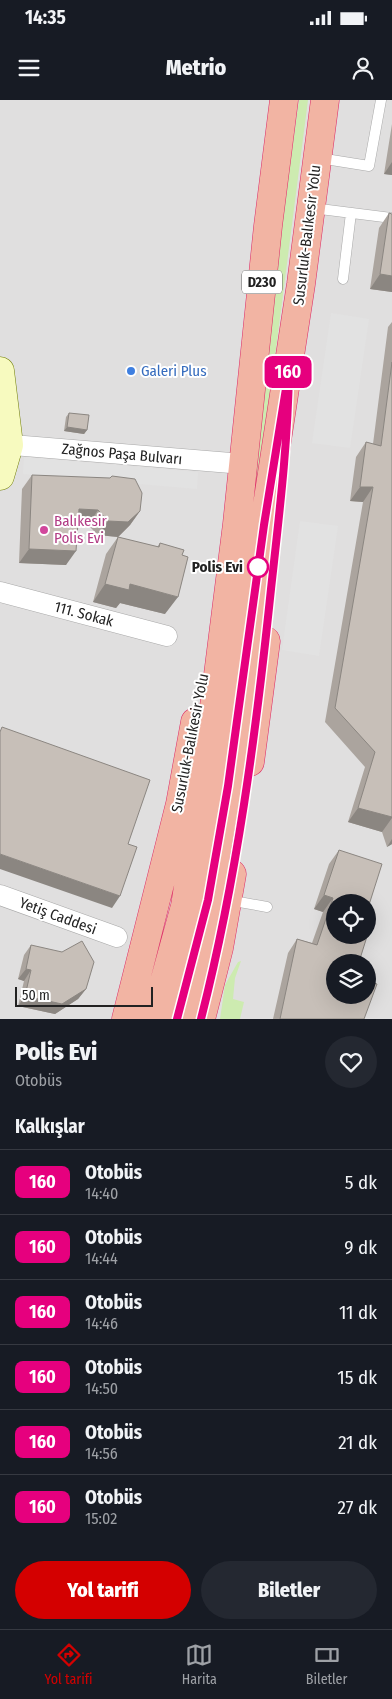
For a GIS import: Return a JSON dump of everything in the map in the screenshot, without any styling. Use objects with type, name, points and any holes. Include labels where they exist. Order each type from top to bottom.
[{"type":"highway","name":"Susurluk-Balıkesir Yolu","points":[[154,1019],[187,896],[205,777],[284,100]]},
{"type":"highway","name":"Susurluk-Balıkesir Yolu","points":[[177,1019],[208,900],[228,786],[264,525],[289,370],[325,100]]},
{"type":"highway","name":"Susurluk-Balıkesir Yolu","points":[[201,1019],[219,948],[261,688],[287,437],[289,370]]},
{"type":"highway","name":"Susurluk-Balıkesir Yolu","points":[[126,1019],[180,804],[243,464]]},
{"type":"main road","points":[[0,371],[5,444],[0,476]]},
{"type":"street","name":"Zağnos Paşa Bulvarı","points":[[5,444],[243,464]]},
{"type":"street","name":"111. Sokak","points":[[0,592],[168,636]]},
{"type":"street","name":"Yetiş Caddesi","points":[[0,895],[116,937]]},
{"type":"lane","points":[[318,158],[369,166],[381,100]]},
{"type":"lane","points":[[311,208],[392,218]]},
{"type":"lane","points":[[343,278],[352,213]]},
{"type":"lane","points":[[227,900],[267,907]]},
{"type":"shaded area","points":[[0,100],[392,100],[392,1019],[0,1019]]},
{"type":"shaded area","points":[[331,313],[369,319],[350,448],[312,443]]},
{"type":"shaded area","points":[[24,457],[198,472],[197,489],[23,474]]},
{"type":"shaded area","points":[[300,521],[338,526],[319,656],[282,650]]},
{"type":"green space","points":[[299,100],[308,100],[263,450],[244,571],[278,249]]},
{"type":"green space","points":[[241,961],[235,978],[233,999],[244,1002],[240,1019],[220,1019],[225,985],[238,962]]},
{"type":"building","points":[[389,213],[392,214],[392,276],[380,274]]},
{"type":"building","points":[[392,362],[392,817],[358,808],[375,752],[335,708],[373,487],[360,487],[366,442],[381,446]]},
{"type":"building","points":[[69,413],[89,415],[87,430],[67,427]]},
{"type":"building","name":"Balıkesir Polis Evi","points":[[32,475],[110,478],[112,476],[135,479],[142,493],[140,511],[128,522],[108,521],[98,510],[79,509],[76,551],[29,549]]},
{"type":"building","points":[[118,537],[159,547],[160,543],[184,550],[182,555],[188,557],[178,597],[130,584],[129,590],[105,584]]},
{"type":"building","points":[[2,727],[150,780],[128,844],[137,847],[120,896],[0,854],[0,732]]},
{"type":"building","points":[[339,850],[382,864],[372,894],[324,895]]},
{"type":"building","points":[[326,919],[326,944],[364,944],[361,954],[326,954],[326,1004],[370,1004],[364,1019],[280,1019],[297,939],[317,945]]},
{"type":"building","points":[[82,941],[94,962],[86,989],[62,1004],[25,996],[31,970],[26,969],[31,945],[62,952]]},
{"type":"bus line","name":"160","points":[[177,1019],[208,900],[228,786],[264,525],[289,370],[287,437],[261,688],[219,948],[201,1019]]},
{"type":"place","name":"Galeri Plus","points":[[131,371]]},
{"type":"place","name":"Balıkesir Polis Evi","points":[[44,530]]},
{"type":"place","name":"Polis Evi","points":[[258,567]]}]
